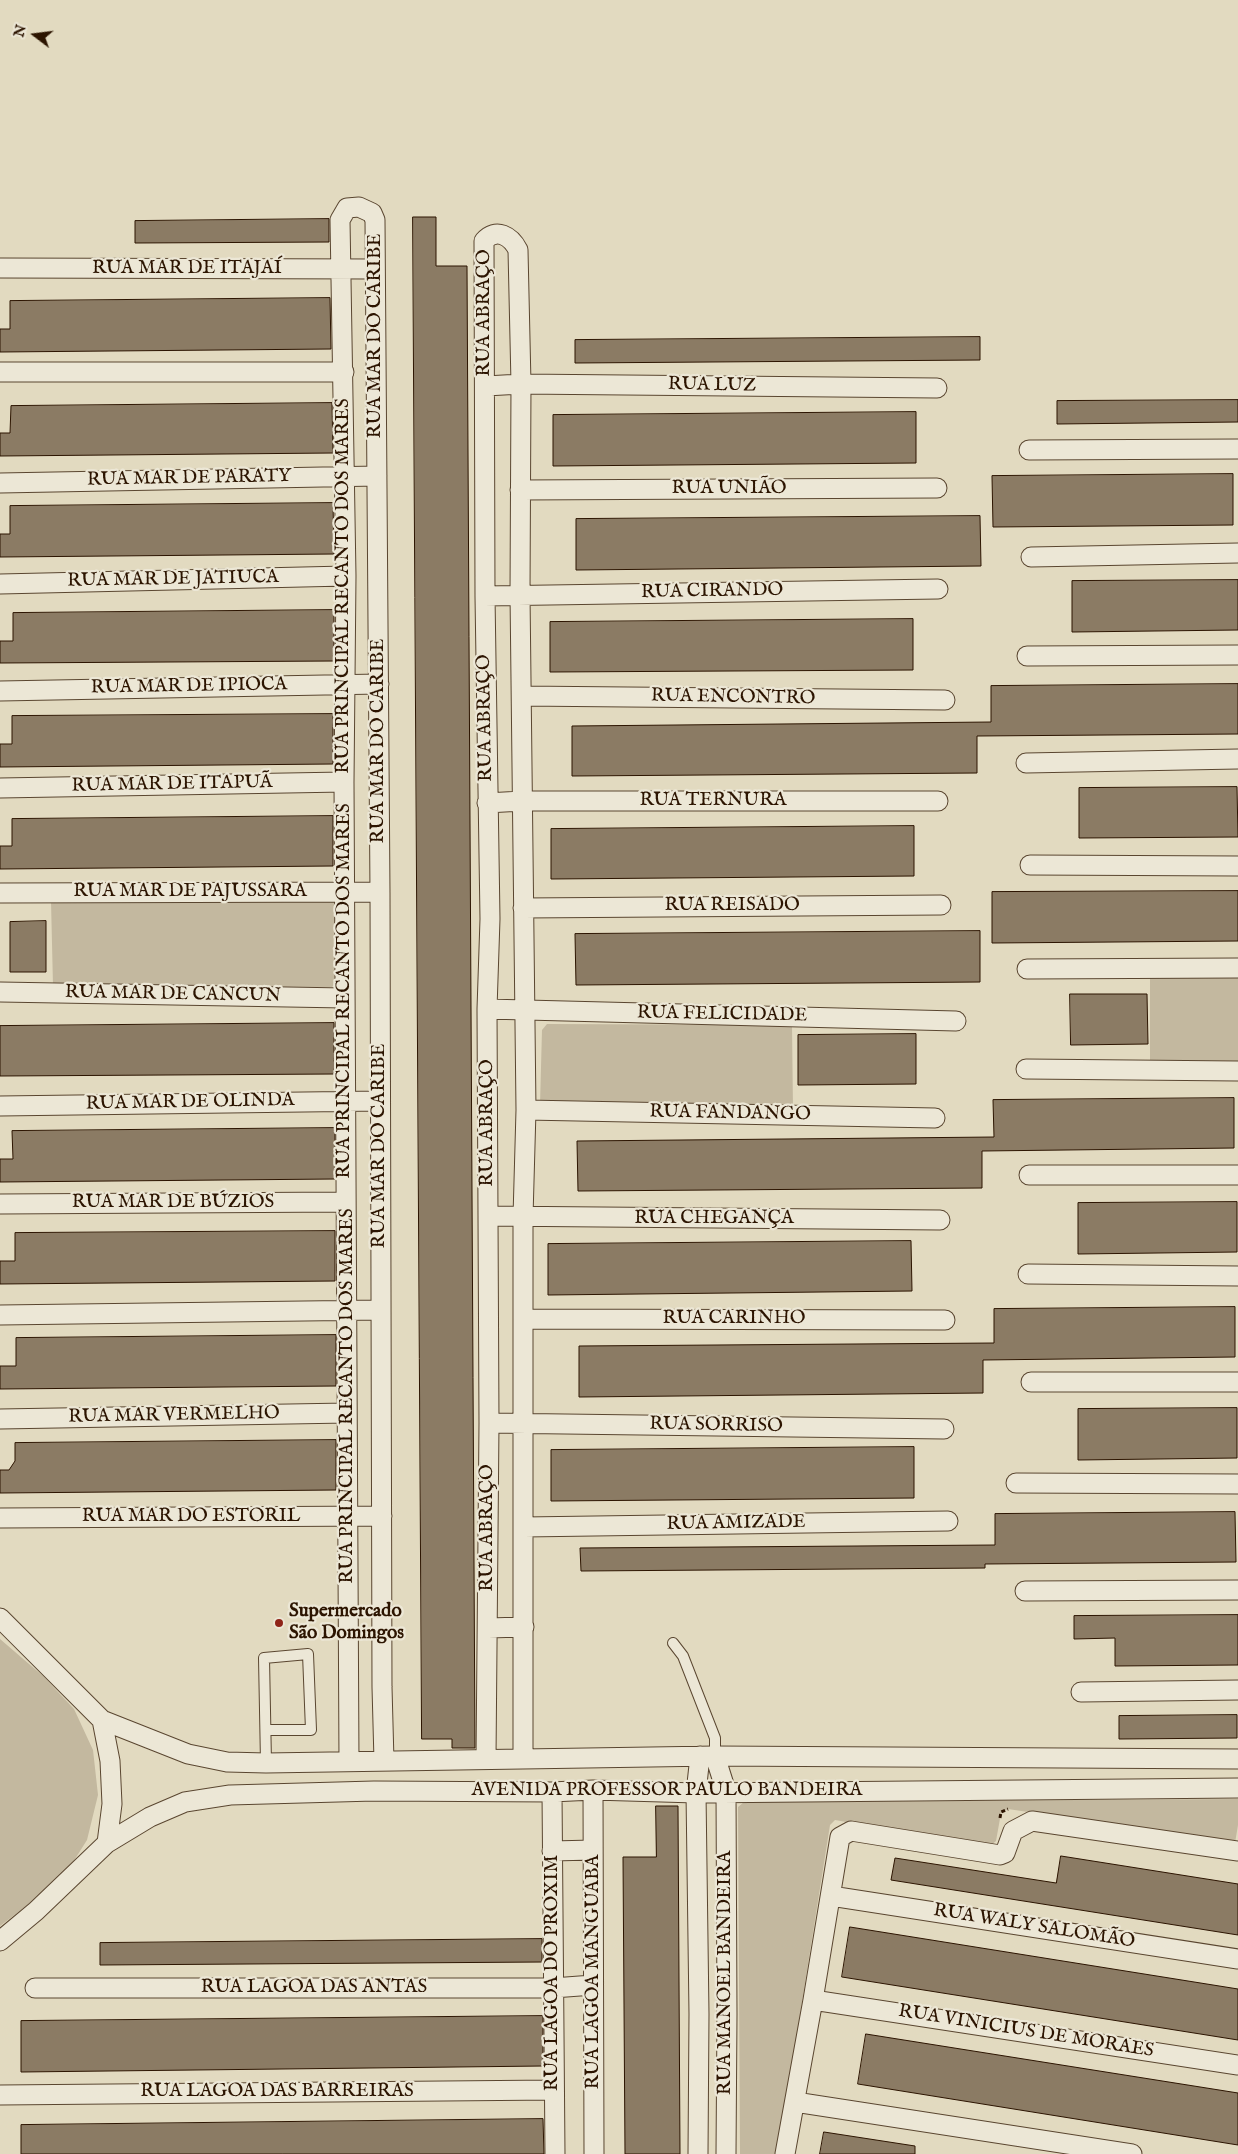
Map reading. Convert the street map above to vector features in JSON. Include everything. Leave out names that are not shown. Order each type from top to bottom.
[{"type":"street","name":"RUA MAR DO CARIBE","points":[[340,220],[347,208],[360,207],[372,213],[375,220],[380,892],[382,1686],[384,1761]]},
{"type":"street","name":"RUA PRINCIPAL RECANTO DOS MARES","points":[[340,220],[346,576],[344,782],[349,1761]]},
{"type":"street","name":"RUA ABRAÇO","points":[[486,1758],[489,1423],[487,1009],[490,919],[485,596],[486,386],[484,241],[493,234],[501,234],[514,241],[518,250],[521,384],[520,594],[526,1110],[523,1217],[523,1758]]},
{"type":"street","name":"RUA MAR DE ITAJAÍ","points":[[0,268],[374,270]]},
{"type":"street","points":[[0,372],[344,372]]},
{"type":"street","name":"RUA LUZ","points":[[486,386],[521,384],[937,388]]},
{"type":"street","points":[[1029,450],[1238,449]]},
{"type":"street","name":"RUA MAR DE PARATY","points":[[0,483],[377,476]]},
{"type":"street","name":"RUA UNIÃO","points":[[520,490],[937,488]]},
{"type":"street","points":[[1031,558],[1238,553]]},
{"type":"street","name":"RUA MAR DE JATIUCA","points":[[0,584],[346,576]]},
{"type":"street","name":"RUA CIRANDO","points":[[485,596],[938,589]]},
{"type":"street","points":[[1028,656],[1238,655]]},
{"type":"street","name":"RUA MAR DE IPIOCA","points":[[0,690],[379,684]]},
{"type":"street","name":"RUA ENCONTRO","points":[[522,696],[945,700]]},
{"type":"street","points":[[1026,763],[1238,759]]},
{"type":"street","name":"RUA MAR DE ITAPUÃ","points":[[0,788],[344,782]]},
{"type":"street","name":"RUA TERNURA","points":[[487,803],[522,801],[938,801]]},
{"type":"street","points":[[1030,865],[1238,866]]},
{"type":"street","name":"RUA MAR DE PAJUSSARA","points":[[0,893],[380,892]]},
{"type":"street","name":"RUA REISADO","points":[[523,908],[941,905]]},
{"type":"street","points":[[1027,969],[1238,968]]},
{"type":"street","name":"RUA MAR DE CANCUN","points":[[0,992],[345,998]]},
{"type":"street","name":"RUA FELICIDADE","points":[[487,1009],[956,1021]]},
{"type":"street","points":[[1026,1069],[1238,1071]]},
{"type":"street","name":"RUA MAR DE OLINDA","points":[[0,1106],[380,1101]]},
{"type":"street","name":"RUA FANDANGO","points":[[526,1110],[935,1118]]},
{"type":"street","points":[[1029,1174],[1238,1175]]},
{"type":"street","name":"RUA MAR DE BÚZIOS","points":[[0,1204],[346,1202]]},
{"type":"street","name":"RUA CHEGANÇA","points":[[488,1216],[940,1220]]},
{"type":"street","points":[[1028,1274],[1238,1276]]},
{"type":"street","points":[[0,1315],[380,1310]]},
{"type":"street","name":"RUA CARINHO","points":[[523,1319],[945,1320]]},
{"type":"street","points":[[1031,1382],[1238,1382]]},
{"type":"street","name":"RUA MAR VERMELHO","points":[[0,1419],[347,1413]]},
{"type":"street","name":"RUA SORRISO","points":[[489,1423],[944,1429]]},
{"type":"street","points":[[1016,1482],[1238,1484]]},
{"type":"street","name":"RUA MAR DO ESTORIL","points":[[0,1518],[382,1516]]},
{"type":"street","name":"RUA AMIZADE","points":[[524,1526],[948,1522]]},
{"type":"street","points":[[1025,1591],[1238,1590]]},
{"type":"street","points":[[0,1618],[102,1720],[110,1761],[112,1804],[107,1843]]},
{"type":"street","points":[[488,1628],[524,1627]]},
{"type":"street","points":[[349,1689],[382,1686]]},
{"type":"street","points":[[1081,1692],[1238,1690]]},
{"type":"street","name":"AVENIDA PROFESSOR PAULO BANDEIRA","points":[[102,1720],[188,1754],[226,1762],[708,1756],[1238,1759]]},
{"type":"street","name":"RUA MANOEL BANDEIRA","points":[[708,1756],[726,1791],[728,2014],[726,2154]]},
{"type":"street","name":"RUA MANOEL BANDEIRA","points":[[698,2154],[699,2014],[696,1793],[708,1756]]},
{"type":"street","name":"AVENIDA PROFESSOR PAULO BANDEIRA","points":[[0,1941],[36,1911],[107,1843],[150,1817],[185,1802],[230,1795],[374,1791],[552,1792],[593,1790],[696,1793],[726,1791],[1238,1788]]},
{"type":"street","name":"RUA LAGOA MANGUABA","points":[[593,1790],[594,2154]]},
{"type":"street","name":"RUA LAGOA DO PROXIM","points":[[552,1792],[555,2154]]},
{"type":"street","points":[[785,2154],[840,1837],[851,1831],[1000,1855],[1005,1853],[1013,1831],[1032,1821],[1238,1851]]},
{"type":"street","points":[[552,1851],[593,1850]]},
{"type":"street","name":"RUA WALY SALOMÃO","points":[[831,1896],[1238,1959]]},
{"type":"street","name":"RUA LAGOA DAS ANTAS","points":[[35,1988],[553,1988],[593,1985]]},
{"type":"street","name":"RUA VINICIUS DE MORAES","points":[[813,2000],[1238,2065]]},
{"type":"street","points":[[699,2014],[728,2014]]},
{"type":"street","name":"RUA LAGOA DAS BARREIRAS","points":[[0,2094],[554,2090]]},
{"type":"street","points":[[795,2102],[1132,2154]]},
{"type":"lane","points":[[673,1643],[683,1656],[714,1738],[708,1756]]},
{"type":"lane","points":[[266,1730],[311,1730],[308,1654],[264,1658],[266,1763]]},
{"type":"shaded area","points":[[51,901],[335,902],[339,906],[338,981],[332,987],[53,986]]},
{"type":"shaded area","points":[[1150,975],[1238,976],[1238,1061],[1150,1060]]},
{"type":"shaded area","points":[[547,1024],[792,1025],[793,1110],[540,1105],[542,1030]]},
{"type":"shaded area","points":[[0,1639],[43,1676],[74,1709],[93,1750],[98,1795],[87,1840],[63,1878],[0,1926]]},
{"type":"shaded area","points":[[1238,1799],[1238,1825],[1235,1843],[1008,1809],[1001,1813],[996,1841],[989,1847],[835,1820],[830,1825],[778,2154],[740,2154],[738,1807],[744,1802]]},
{"type":"building","points":[[413,217],[436,217],[436,266],[467,266],[475,1748],[452,1748],[452,1739],[422,1739]]},
{"type":"building","points":[[329,219],[329,242],[135,243],[135,221]]},
{"type":"building","points":[[330,298],[331,349],[0,352],[0,329],[10,329],[10,301]]},
{"type":"building","points":[[980,337],[980,360],[575,363],[575,340]]},
{"type":"building","points":[[1238,400],[1238,422],[1057,424],[1057,401]]},
{"type":"building","points":[[332,403],[333,453],[0,456],[0,433],[10,433],[11,406]]},
{"type":"building","points":[[916,412],[916,463],[553,466],[553,415]]},
{"type":"building","points":[[1233,474],[1233,525],[993,527],[992,476]]},
{"type":"building","points":[[333,503],[334,554],[0,557],[0,534],[10,534],[10,506]]},
{"type":"building","points":[[980,516],[981,566],[576,570],[576,519]]},
{"type":"building","points":[[1238,580],[1238,630],[1072,632],[1072,581]]},
{"type":"building","points":[[334,610],[334,661],[0,663],[0,641],[13,641],[13,613]]},
{"type":"building","points":[[913,619],[913,670],[550,672],[550,622]]},
{"type":"building","points":[[1238,684],[1238,734],[977,736],[977,773],[572,776],[572,726],[991,722],[991,686]]},
{"type":"building","points":[[333,714],[333,764],[0,767],[0,744],[12,744],[12,716]]},
{"type":"building","points":[[1237,787],[1238,837],[1079,838],[1079,788]]},
{"type":"building","points":[[333,816],[333,866],[0,869],[0,846],[12,846],[12,819]]},
{"type":"building","points":[[914,826],[914,876],[551,879],[551,829]]},
{"type":"building","points":[[1238,891],[1238,941],[992,943],[992,892]]},
{"type":"building","points":[[46,921],[46,972],[10,972],[10,922]]},
{"type":"building","points":[[980,931],[980,982],[576,985],[575,934]]},
{"type":"building","points":[[1070,994],[1147,994],[1148,1044],[1071,1045]]},
{"type":"building","points":[[334,1023],[334,1074],[0,1076],[0,1026]]},
{"type":"building","points":[[916,1034],[916,1084],[798,1085],[798,1035]]},
{"type":"building","points":[[1234,1098],[1234,1148],[982,1151],[982,1188],[578,1191],[577,1141],[994,1137],[993,1100]]},
{"type":"building","points":[[335,1128],[335,1179],[0,1182],[0,1159],[13,1159],[12,1131]]},
{"type":"building","points":[[1237,1202],[1237,1252],[1078,1254],[1078,1203]]},
{"type":"building","points":[[335,1231],[335,1281],[0,1284],[0,1261],[15,1261],[15,1233]]},
{"type":"building","points":[[911,1241],[912,1291],[548,1295],[548,1244]]},
{"type":"building","points":[[1235,1307],[1235,1357],[983,1360],[983,1393],[579,1397],[579,1346],[994,1343],[994,1309]]},
{"type":"building","points":[[336,1335],[336,1386],[0,1389],[0,1366],[16,1366],[16,1338]]},
{"type":"building","points":[[1237,1408],[1237,1458],[1078,1460],[1078,1409]]},
{"type":"building","points":[[336,1440],[336,1490],[0,1493],[0,1470],[9,1470],[15,1461],[15,1443]]},
{"type":"building","points":[[914,1447],[914,1498],[551,1501],[551,1450]]},
{"type":"building","points":[[1235,1512],[1236,1562],[985,1564],[985,1568],[581,1571],[580,1548],[995,1545],[995,1514]]},
{"type":"building","points":[[1238,1615],[1238,1665],[1115,1666],[1115,1638],[1074,1639],[1074,1616]]},
{"type":"building","points":[[1237,1715],[1237,1738],[1119,1739],[1119,1716]]},
{"type":"building","points":[[656,1806],[678,1806],[680,2154],[625,2154],[623,1857],[656,1857]]},
{"type":"building","points":[[1061,1856],[1238,1884],[1238,1935],[891,1880],[895,1858],[1056,1883]]},
{"type":"building","points":[[850,1927],[1238,1989],[1238,2040],[842,1977]]},
{"type":"building","points":[[542,1939],[542,1962],[100,1965],[100,1943]]},
{"type":"building","points":[[543,2016],[543,2066],[21,2072],[21,2021]]},
{"type":"building","points":[[866,2034],[1238,2093],[1238,2145],[858,2084]]},
{"type":"building","points":[[543,2119],[544,2154],[21,2154],[21,2125]]},
{"type":"building","points":[[824,2132],[915,2146],[915,2154],[820,2154]]},
{"type":"place","name":"Supermercado São Domingos","points":[[279,1623]]}]
